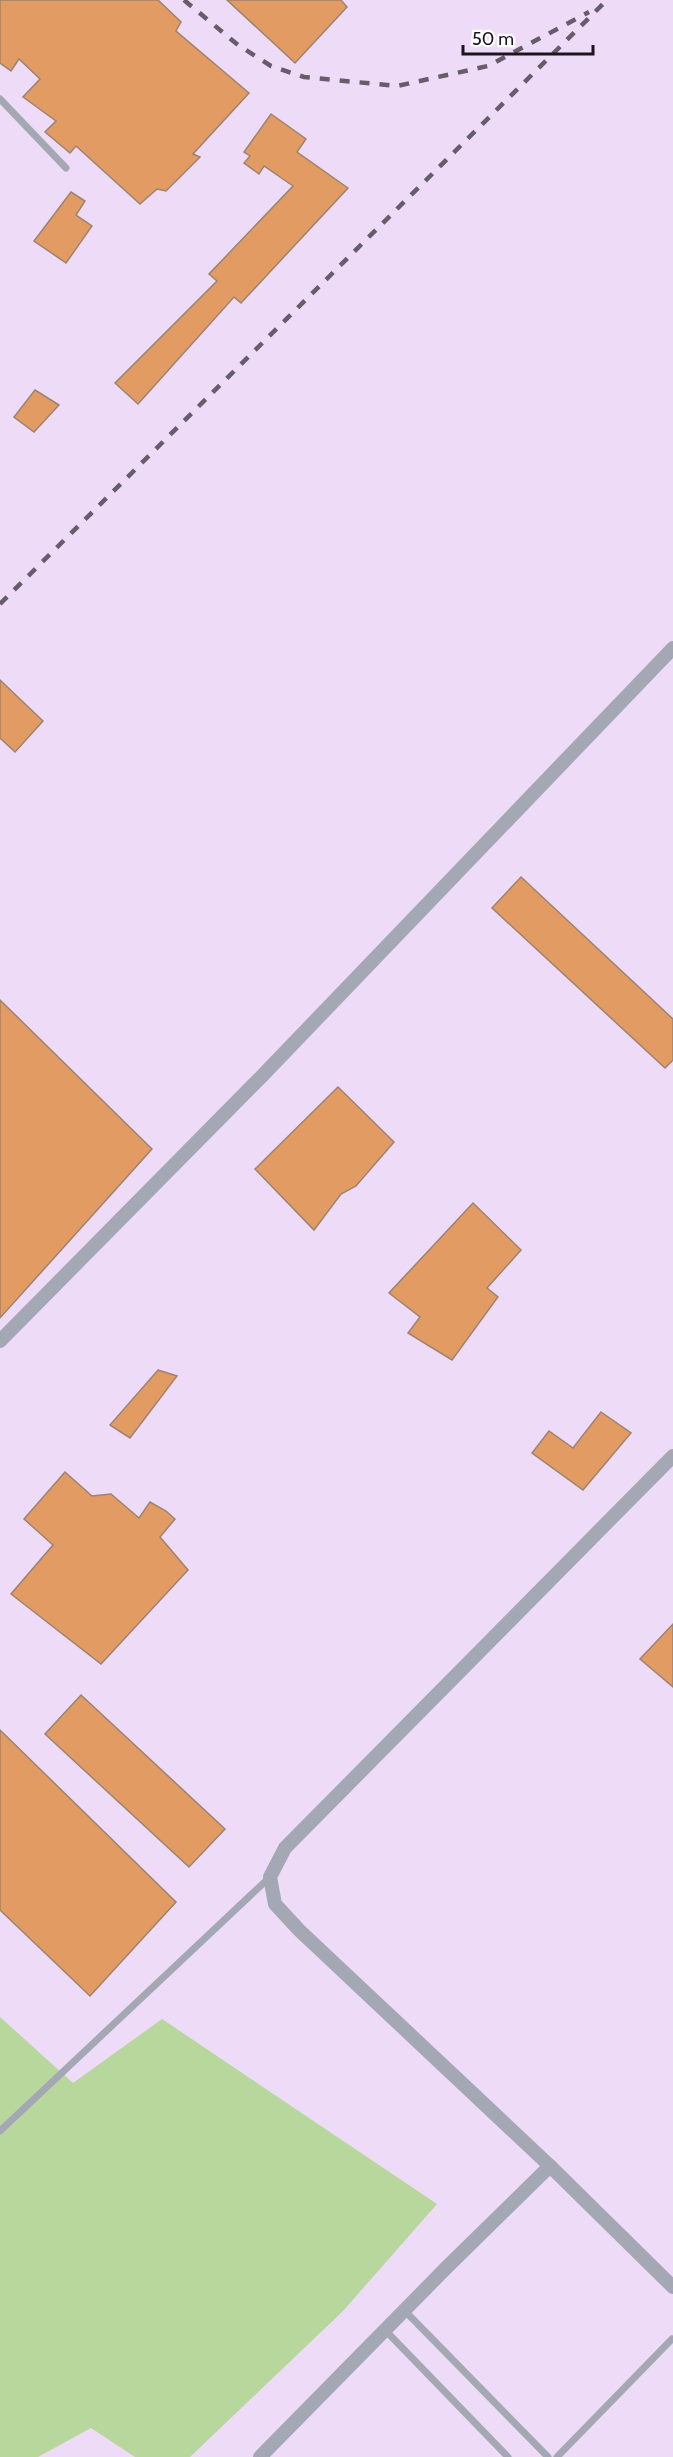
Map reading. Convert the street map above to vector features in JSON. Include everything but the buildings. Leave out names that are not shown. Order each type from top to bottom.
[{"type":"street","points":[[0,1341],[263,1075],[673,648]]},
{"type":"street","points":[[673,1456],[285,1848],[270,1877],[275,1904],[299,1930],[550,2166],[673,2287]]},
{"type":"street","points":[[260,2457],[550,2166]]},
{"type":"lane","points":[[0,99],[66,168]]},
{"type":"lane","points":[[0,2131],[270,1877]]},
{"type":"lane","points":[[404,2310],[548,2457]]},
{"type":"lane","points":[[385,2330],[508,2457]]},
{"type":"lane","points":[[557,2457],[672,2339]]},
{"type":"green space","points":[[0,2017],[73,2083],[162,2019],[437,2204],[343,2311],[190,2457],[135,2457],[91,2428],[38,2457],[0,2457]]},
{"type":"railway","points":[[184,0],[238,45],[271,66],[304,77],[397,86],[488,66],[589,12]]},
{"type":"railway","points":[[0,604],[607,0]]}]
